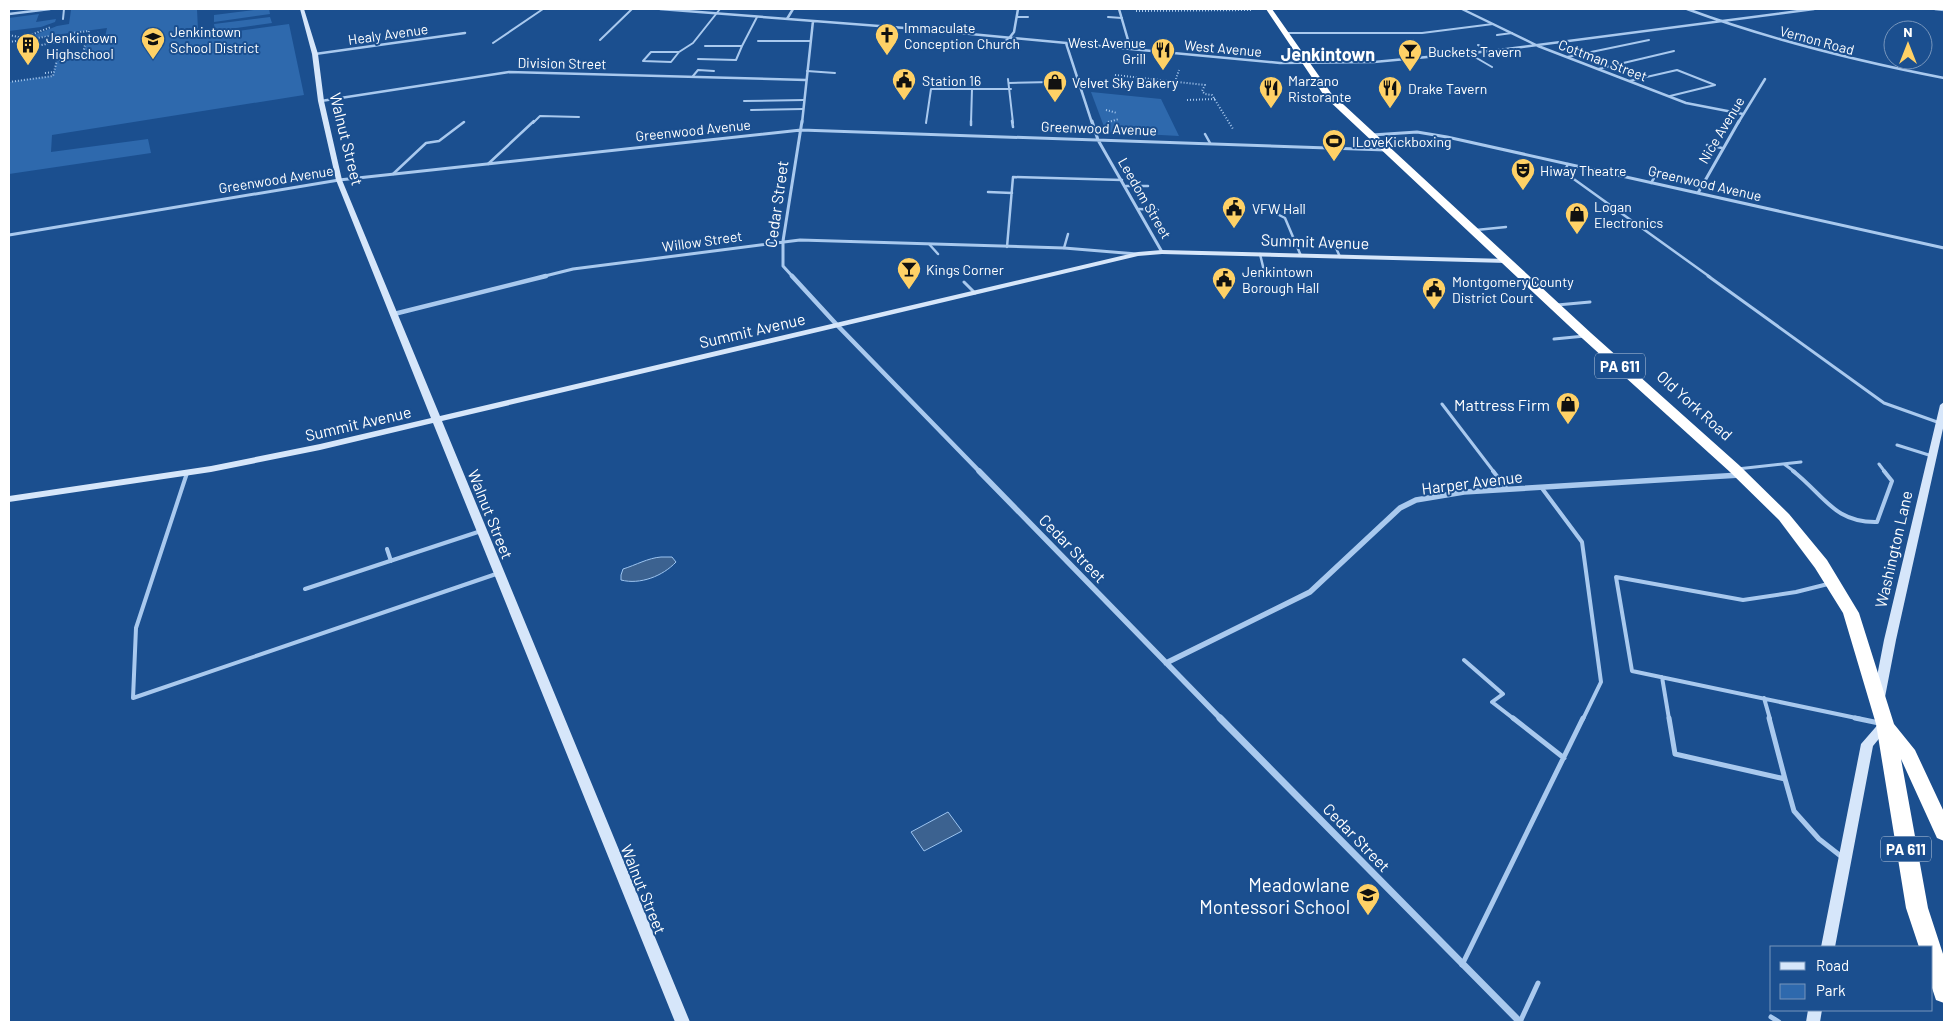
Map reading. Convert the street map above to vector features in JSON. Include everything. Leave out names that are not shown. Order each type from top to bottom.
[{"type":"highway","name":"Old York Road","points":[[1269,9],[1328,95],[1554,306],[1738,472],[1784,517],[1821,564],[1851,613],[1885,724],[1917,908],[1930,946]]},
{"type":"highway","name":"Old York Road","points":[[1885,724],[1908,756],[1944,832]]},
{"type":"highway","points":[[1933,956],[1944,992]]},
{"type":"street","points":[[9,14],[50,9]]},
{"type":"street","name":"Walnut Street","points":[[302,9],[315,54],[321,101],[338,180],[682,1022]]},
{"type":"street","name":"West Avenue","points":[[660,9],[1010,37],[1280,63],[1374,62],[1491,51],[1814,9]]},
{"type":"street","points":[[787,19],[794,9]]},
{"type":"street","points":[[1010,37],[1014,32],[1018,9]]},
{"type":"street","points":[[1119,9],[1128,40],[1123,48]]},
{"type":"street","name":"Cottman Street","points":[[1462,9],[1538,46],[1686,103],[1743,114]]},
{"type":"street","name":"Vernon Road","points":[[1687,9],[1717,21],[1785,42],[1866,63],[1944,78]]},
{"type":"street","points":[[1936,9],[1944,10]]},
{"type":"street","name":"Cedar Street","points":[[813,21],[801,130],[783,241],[783,266],[837,325],[1166,663],[1520,1022]]},
{"type":"street","name":"Healy Avenue","points":[[315,54],[465,33]]},
{"type":"street","name":"Leedom Street","points":[[1066,43],[1098,140],[1162,252]]},
{"type":"street","name":"Division Street","points":[[321,101],[509,72],[806,80]]},
{"type":"street","name":"Nice Avenue","points":[[1698,193],[1722,148],[1736,129],[1765,79]]},
{"type":"street","name":"Greenwood Avenue","points":[[9,235],[338,180],[801,130],[1386,150]]},
{"type":"street","name":"Greenwood Avenue","points":[[1371,135],[1417,132],[1447,137],[1944,248]]},
{"type":"street","name":"Willow Street","points":[[394,314],[573,269],[783,241],[1064,248],[1138,254]]},
{"type":"street","name":"Summit Avenue","points":[[9,499],[188,473],[311,449],[1138,254],[1162,252],[1507,261]]},
{"type":"street","name":"Washington Lane","points":[[1878,701],[1890,640],[1944,406]]},
{"type":"street","name":"Harper Avenue","points":[[1166,663],[1310,592],[1400,508],[1416,500],[1464,492],[1738,472]]},
{"type":"street","points":[[1828,946],[1867,744],[1885,724]]},
{"type":"lane","points":[[63,19],[64,9]]},
{"type":"lane","points":[[493,44],[543,9]]},
{"type":"lane","points":[[600,40],[632,9]]},
{"type":"lane","points":[[679,52],[651,52],[643,62],[671,62],[679,52],[693,43],[720,9]]},
{"type":"lane","points":[[698,59],[736,60],[757,16]]},
{"type":"lane","points":[[1017,16],[1028,17]]},
{"type":"lane","points":[[1108,17],[1122,18]]},
{"type":"lane","points":[[1286,33],[1422,33],[1493,24]]},
{"type":"lane","points":[[1497,35],[1512,33]]},
{"type":"lane","points":[[1004,42],[1010,37]]},
{"type":"lane","points":[[758,40],[811,41]]},
{"type":"lane","points":[[1567,57],[1649,40]]},
{"type":"lane","points":[[1478,45],[1491,51]]},
{"type":"lane","points":[[705,46],[742,46]]},
{"type":"lane","points":[[1598,69],[1674,51]]},
{"type":"lane","points":[[1468,53],[1492,67]]},
{"type":"lane","points":[[693,76],[698,70],[714,71]]},
{"type":"lane","points":[[1629,81],[1677,70],[1715,85],[1670,96]]},
{"type":"lane","points":[[807,71],[835,73]]},
{"type":"lane","points":[[1013,127],[1009,81],[1052,82]]},
{"type":"lane","points":[[1078,82],[1102,84]]},
{"type":"lane","points":[[926,123],[931,89],[1011,89]]},
{"type":"lane","points":[[971,125],[972,89]]},
{"type":"lane","points":[[744,101],[804,100]]},
{"type":"lane","points":[[751,110],[803,109]]},
{"type":"lane","points":[[488,164],[540,116],[579,117]]},
{"type":"lane","points":[[393,174],[426,144],[439,141],[464,122]]},
{"type":"lane","points":[[1205,134],[1208,148]]},
{"type":"lane","points":[[1447,137],[1450,134]]},
{"type":"lane","points":[[1707,145],[1722,148]]},
{"type":"lane","points":[[1568,164],[1564,172],[1884,403],[1940,423]]},
{"type":"lane","points":[[1007,247],[1013,177],[1122,180]]},
{"type":"lane","points":[[1650,183],[1654,178]]},
{"type":"lane","points":[[1126,186],[1148,186]]},
{"type":"lane","points":[[988,192],[1012,193]]},
{"type":"lane","points":[[1139,210],[1158,210]]},
{"type":"lane","points":[[1276,213],[1285,218],[1301,256]]},
{"type":"lane","points":[[1622,218],[1628,218]]},
{"type":"lane","points":[[1474,230],[1506,227]]},
{"type":"lane","points":[[1064,248],[1068,234]]},
{"type":"lane","points":[[1333,240],[1340,257]]},
{"type":"lane","points":[[929,244],[938,254]]},
{"type":"lane","points":[[1664,248],[1670,248]]},
{"type":"lane","points":[[1260,254],[1265,275]]},
{"type":"lane","points":[[1698,272],[1703,272]]},
{"type":"lane","points":[[964,282],[975,293]]},
{"type":"lane","points":[[1723,291],[1729,291]]},
{"type":"lane","points":[[1554,306],[1590,302]]},
{"type":"lane","points":[[1554,339],[1587,336]]},
{"type":"lane","points":[[1442,404],[1507,489]]},
{"type":"lane","points":[[1897,445],[1932,456]]},
{"type":"lane","points":[[1738,472],[1802,462]]},
{"type":"lane","points":[[1784,464],[1814,489],[1835,513],[1864,523],[1877,522],[1892,481],[1879,464]]},
{"type":"lane","points":[[188,473],[136,628],[133,698],[498,573]]},
{"type":"lane","points":[[1462,965],[1601,682],[1582,542],[1541,487]]},
{"type":"lane","points":[[305,589],[482,531]]},
{"type":"lane","points":[[387,549],[391,561]]},
{"type":"lane","points":[[1833,582],[1796,592],[1743,600],[1616,577],[1632,671],[1885,724]]},
{"type":"lane","points":[[1464,660],[1503,694],[1492,702],[1564,758]]},
{"type":"lane","points":[[1662,677],[1674,754],[1785,779]]},
{"type":"lane","points":[[1764,698],[1794,811],[1819,839],[1844,859]]},
{"type":"lane","points":[[1520,1022],[1538,983]]},
{"type":"lane","points":[[1770,1017],[1779,1022]]},
{"type":"path","points":[[1128,11],[1252,10]]},
{"type":"path","points":[[9,35],[23,39],[57,25]]},
{"type":"path","points":[[9,82],[53,76],[57,60],[82,56],[89,31],[70,34]]},
{"type":"path","points":[[9,42],[61,35]]},
{"type":"path","points":[[23,39],[20,50],[87,36]]},
{"type":"path","points":[[45,73],[54,72]]},
{"type":"path","points":[[1112,75],[1205,84],[1202,91],[1206,94],[1212,94],[1234,130]]},
{"type":"path","points":[[1187,100],[1215,99]]},
{"type":"green space","name":"Jenkintown School District","points":[[197,9],[198,30],[179,33],[180,39],[289,24],[304,95],[52,135],[51,152],[148,139],[151,153],[9,174],[9,82],[53,76],[57,60],[82,56],[88,40],[105,37],[107,28],[32,38],[32,36],[57,26],[69,24],[71,10]]},
{"type":"green space","points":[[269,9],[270,14],[214,22],[214,15]]},
{"type":"green space","points":[[39,14],[36,22],[56,19],[55,22],[41,27],[9,31],[9,18]]},
{"type":"green space","points":[[270,17],[272,23],[215,31],[214,24]]},
{"type":"green space","points":[[1091,92],[1161,99],[1179,136],[1106,132]]},
{"type":"shaded area","points":[[661,557],[672,557],[676,562],[665,571],[651,578],[636,581],[621,580],[623,569]]},
{"type":"shaded area","points":[[948,812],[962,831],[924,851],[911,832]]},
{"type":"place","name":"Immaculate Conception Church","points":[[887,56]]},
{"type":"place","name":"Jenkintown School District","points":[[153,60]]},
{"type":"place","name":"Jenkintown Highschool","points":[[28,66]]},
{"type":"place","name":"West Avenue Grill","points":[[1163,71]]},
{"type":"place","name":"Buckets Tavern","points":[[1410,72]]},
{"type":"place","name":"Station 16","points":[[904,101]]},
{"type":"place","name":"Velvet Sky Bakery","points":[[1055,103]]},
{"type":"place","name":"Marzano Ristorante","points":[[1271,109]]},
{"type":"place","name":"Drake Tavern","points":[[1390,109]]},
{"type":"place","name":"ILoveKickboxing","points":[[1334,162]]},
{"type":"place","name":"Hiway Theatre","points":[[1523,191]]},
{"type":"place","name":"VFW Hall","points":[[1234,229]]},
{"type":"place","name":"Logan Electronics","points":[[1577,235]]},
{"type":"place","name":"Kings Corner","points":[[909,290]]},
{"type":"place","name":"Jenkintown Borough Hall","points":[[1224,300]]},
{"type":"place","name":"Montgomery County District Court","points":[[1434,310]]},
{"type":"place","name":"Mattress Firm","points":[[1568,425]]},
{"type":"place","name":"Meadowlane Montessori School","points":[[1368,916]]},
{"type":"district","name":"Jenkintown","points":[[1328,54]]}]
